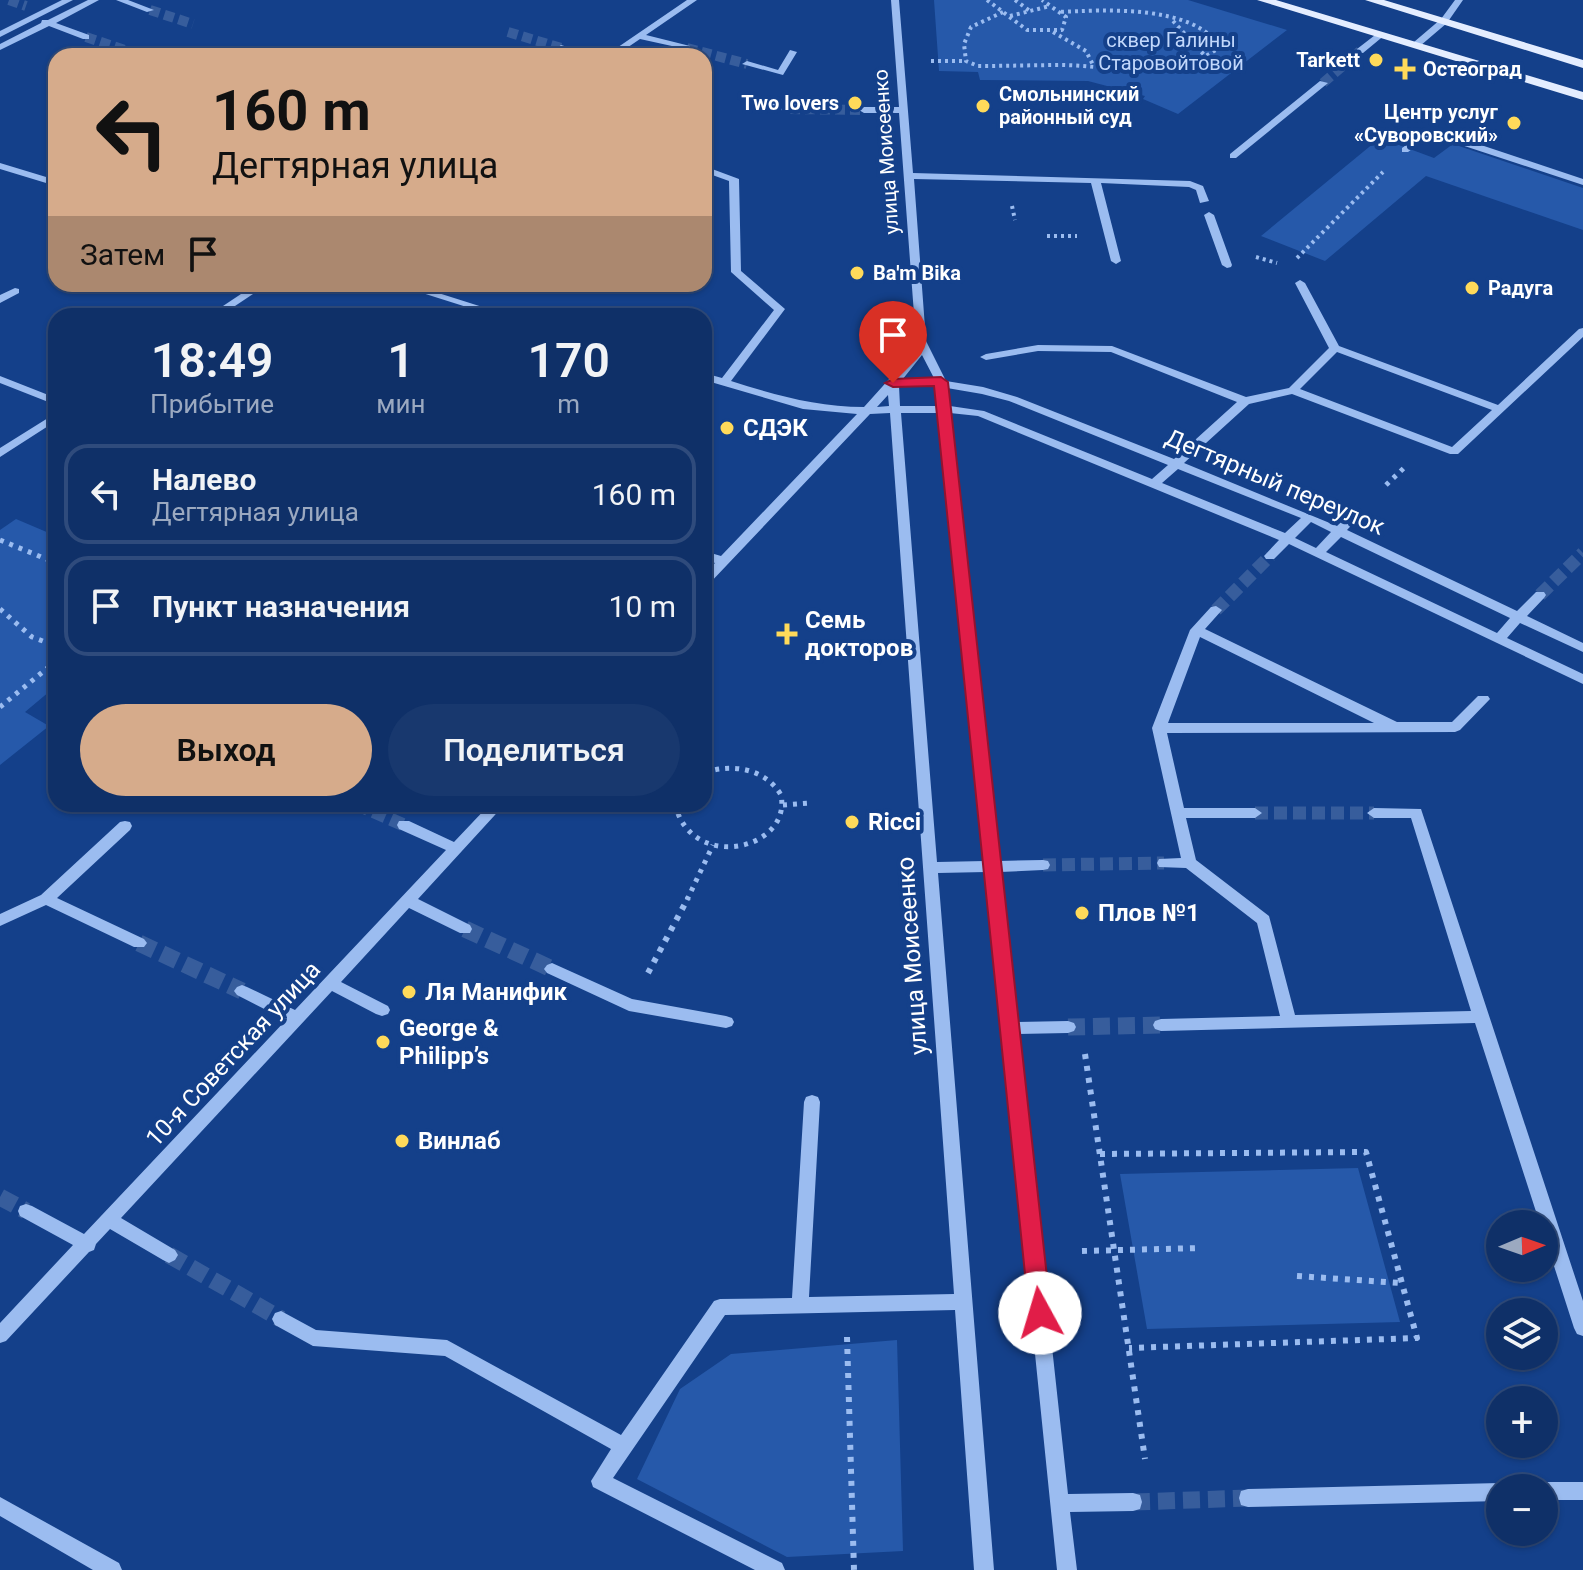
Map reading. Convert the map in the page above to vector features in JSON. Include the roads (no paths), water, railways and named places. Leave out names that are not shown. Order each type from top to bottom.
[{"type":"main road","points":[[1263,0],[1583,96]]},
{"type":"main road","points":[[1371,0],[1583,64]]},
{"type":"street","points":[[0,34],[69,0]]},
{"type":"street","points":[[0,47],[95,0]]},
{"type":"street","points":[[120,0],[150,10]]},
{"type":"street","points":[[621,48],[693,0]]},
{"type":"street","name":"улица Моисеенко","points":[[895,0],[922,349],[941,382],[944,407],[1067,1570]]},
{"type":"street","points":[[1417,44],[1444,21],[1459,0]]},
{"type":"street","points":[[26,6],[60,17]]},
{"type":"street","points":[[32,18],[86,37]]},
{"type":"street","points":[[1360,51],[1382,34]]},
{"type":"street","points":[[639,36],[687,48]]},
{"type":"street","points":[[747,64],[780,73],[793,52]]},
{"type":"street","points":[[1233,156],[1323,83]]},
{"type":"street","points":[[748,100],[790,109]]},
{"type":"street","points":[[864,110],[903,110]]},
{"type":"street","points":[[1405,150],[1430,131],[1583,182]]},
{"type":"street","points":[[0,166],[48,181]]},
{"type":"street","points":[[712,172],[734,179],[736,272],[780,309],[725,382]]},
{"type":"street","points":[[907,176],[1190,184],[1200,188],[1204,201]]},
{"type":"street","points":[[1095,180],[1116,261]]},
{"type":"street","points":[[1209,215],[1227,265]]},
{"type":"street","points":[[1300,283],[1335,348],[1499,409]]},
{"type":"street","points":[[0,300],[15,291]]},
{"type":"street","points":[[226,308],[250,292]]},
{"type":"street","points":[[426,292],[479,308]]},
{"type":"street","points":[[1293,390],[1454,452],[1583,331]]},
{"type":"street","points":[[986,357],[1038,348],[1112,349],[1245,401]]},
{"type":"street","points":[[1155,483],[1245,401],[1293,390],[1335,348]]},
{"type":"street","points":[[712,573],[922,349]]},
{"type":"street","name":"Дегтярный переулок","points":[[712,378],[805,406],[866,410],[944,407],[980,413],[1015,425],[1288,539],[1583,679]]},
{"type":"street","points":[[0,379],[48,399]]},
{"type":"street","name":"Дегтярный переулок","points":[[893,383],[941,382],[981,388],[1309,517],[1583,648]]},
{"type":"street","name":"улица Моисеенко","points":[[893,383],[984,1570]]},
{"type":"street","points":[[0,453],[48,421]]},
{"type":"street","points":[[1270,556],[1309,517]]},
{"type":"street","points":[[1318,553],[1352,518]]},
{"type":"street","points":[[712,558],[723,561]]},
{"type":"street","points":[[1499,638],[1540,595]]},
{"type":"street","points":[[1189,863],[1159,728],[1196,630],[1216,610]]},
{"type":"street","points":[[1196,630],[1397,728]]},
{"type":"street","points":[[1159,728],[1455,727],[1483,699]]},
{"type":"street","name":"10-я Советская улица","points":[[0,1335],[111,1221],[491,812]]},
{"type":"street","points":[[1177,813],[1255,813]]},
{"type":"street","points":[[1374,813],[1416,813],[1583,1328]]},
{"type":"street","points":[[404,825],[456,849]]},
{"type":"street","points":[[0,920],[46,899],[125,826]]},
{"type":"street","points":[[1164,863],[1189,863],[1264,920],[1289,1022]]},
{"type":"street","points":[[929,868],[1043,865]]},
{"type":"street","points":[[46,899],[139,943]]},
{"type":"street","points":[[408,901],[465,929]]},
{"type":"street","points":[[552,969],[629,1005],[726,1022]]},
{"type":"street","points":[[331,984],[382,1010]]},
{"type":"street","points":[[242,991],[298,1019]]},
{"type":"street","points":[[1161,1025],[1481,1017]]},
{"type":"street","points":[[1010,1028],[1068,1027]]},
{"type":"street","points":[[800,1305],[812,1102]]},
{"type":"street","points":[[26,1211],[88,1245]]},
{"type":"street","points":[[111,1221],[169,1255]]},
{"type":"street","points":[[775,1570],[600,1481],[720,1307],[964,1302]]},
{"type":"street","points":[[281,1319],[313,1338],[447,1348],[623,1446]]},
{"type":"street","points":[[1558,1491],[1583,1491]]},
{"type":"street","points":[[1248,1498],[1486,1492]]},
{"type":"street","points":[[1060,1503],[1133,1502]]},
{"type":"street","points":[[0,1506],[112,1570]]},
{"type":"tunnel","points":[[9,0],[26,6]]},
{"type":"tunnel","points":[[150,10],[193,24]]},
{"type":"tunnel","points":[[508,32],[561,48]]},
{"type":"tunnel","points":[[86,37],[119,48]]},
{"type":"tunnel","points":[[1323,83],[1360,51]]},
{"type":"tunnel","points":[[712,55],[747,64]]},
{"type":"tunnel","points":[[790,109],[864,110]]},
{"type":"tunnel","points":[[1540,595],[1583,553]]},
{"type":"tunnel","points":[[1216,610],[1270,556]]},
{"type":"tunnel","points":[[374,812],[404,825]]},
{"type":"tunnel","points":[[1255,813],[1374,813]]},
{"type":"tunnel","points":[[1043,865],[1164,863]]},
{"type":"tunnel","points":[[465,929],[552,969]]},
{"type":"tunnel","points":[[139,943],[242,991]]},
{"type":"tunnel","points":[[1068,1027],[1161,1025]]},
{"type":"tunnel","points":[[0,1197],[26,1211]]},
{"type":"tunnel","points":[[169,1255],[281,1319]]},
{"type":"tunnel","points":[[1133,1502],[1248,1498]]},
{"type":"place","name":"Tarkett","points":[[1376,60]]},
{"type":"place","name":"Остеоград","points":[[1405,69]]},
{"type":"place","name":"Two lovers","points":[[855,103]]},
{"type":"place","name":"Смольнинский районный суд","points":[[983,106]]},
{"type":"place","name":"Центр услуг «Суворовский»","points":[[1514,123]]},
{"type":"place","name":"Ba'm Bika","points":[[857,273]]},
{"type":"place","name":"Радуга","points":[[1472,288]]},
{"type":"place","name":"СДЭК","points":[[727,428]]},
{"type":"place","name":"Семь докторов","points":[[787,634]]},
{"type":"place","name":"Ricci","points":[[852,822]]},
{"type":"place","name":"Плов №1","points":[[1082,913]]},
{"type":"place","name":"Ля Манифик","points":[[409,992]]},
{"type":"place","name":"George & Philipp’s","points":[[383,1042]]},
{"type":"place","name":"Винлаб","points":[[402,1141]]},
{"type":"park label","name":"сквер Галины Старовойтовой","points":[[1171,52]]}]
